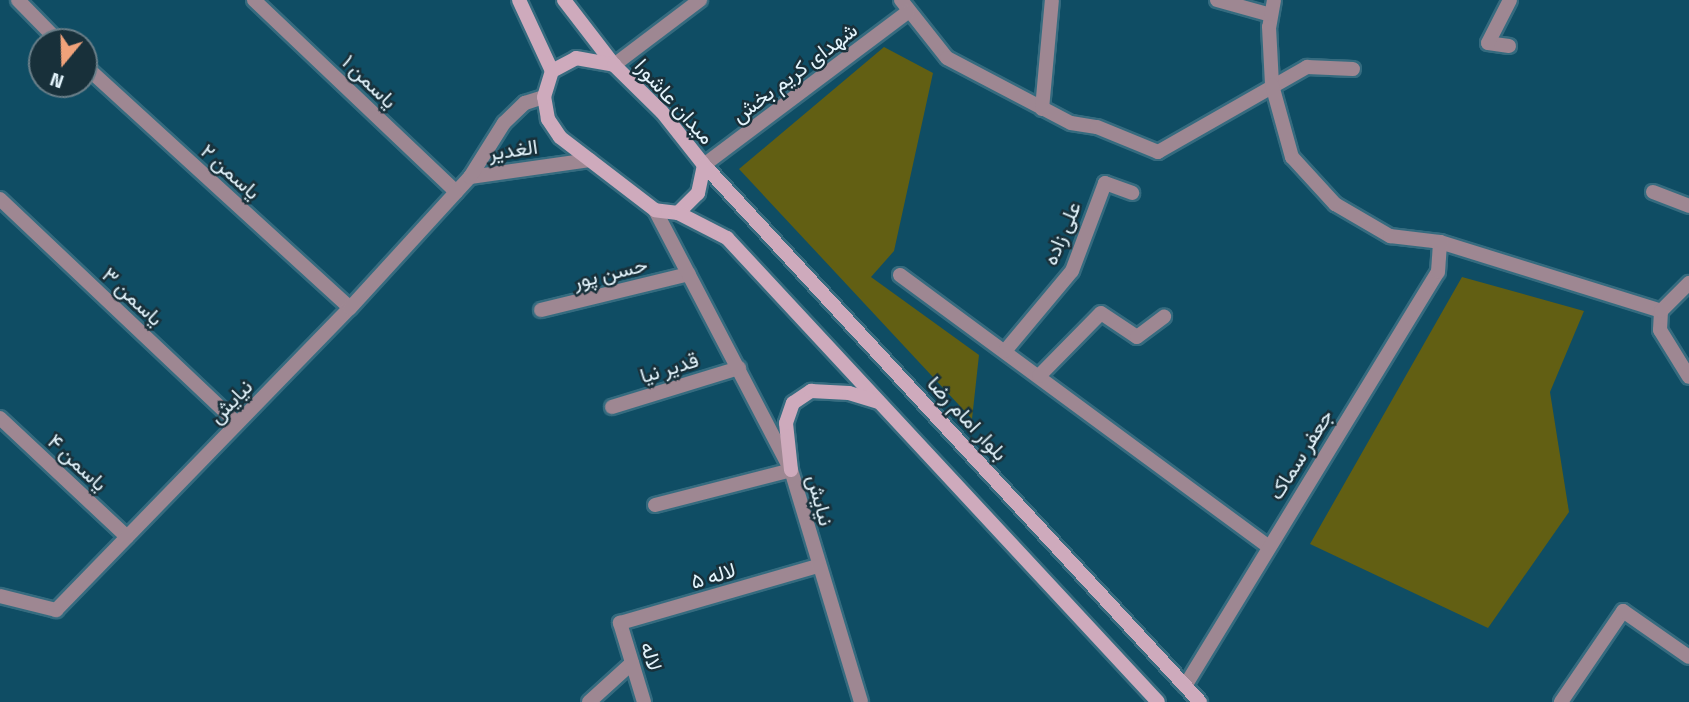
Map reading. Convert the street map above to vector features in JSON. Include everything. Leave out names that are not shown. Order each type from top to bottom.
[{"type":"main road","points":[[519,0],[552,71],[544,97],[548,119],[560,137],[655,210],[678,213],[727,238],[1158,702]]},
{"type":"main road","points":[[564,0],[614,65]]},
{"type":"main road","name":"میدان عاشورا","points":[[552,71],[576,58],[614,65],[662,112],[704,165],[698,193],[678,213]]},
{"type":"main road","name":"بلوار امام رضا","points":[[704,165],[1200,702]]},
{"type":"main road","points":[[792,470],[786,423],[793,403],[811,391],[849,393],[879,402]]},
{"type":"street","points":[[18,0],[45,28]]},
{"type":"street","name":"یاسمن ۱","points":[[254,0],[456,191]]},
{"type":"street","points":[[614,65],[700,0]]},
{"type":"street","points":[[1042,109],[1052,0]]},
{"type":"street","points":[[1217,0],[1271,15]]},
{"type":"street","points":[[1274,0],[1271,15],[1272,85],[1292,157],[1335,204],[1390,236],[1440,242],[1661,311]]},
{"type":"street","points":[[1509,46],[1488,43],[1510,0]]},
{"type":"street","points":[[905,6],[947,58],[1042,109],[1158,152],[1307,67],[1353,69]]},
{"type":"street","name":"شهدای کریم بخش","points":[[704,165],[905,6]]},
{"type":"street","name":"یاسمن ۲","points":[[98,78],[350,308]]},
{"type":"street","name":"الغدیر","points":[[470,177],[504,123],[525,103],[544,97]]},
{"type":"street","name":"الغدیر","points":[[470,177],[590,160]]},
{"type":"street","name":"نیایش","points":[[0,596],[56,610],[350,308],[470,177]]},
{"type":"street","name":"علی زاده","points":[[1006,351],[1072,271],[1105,183],[1132,193]]},
{"type":"street","points":[[1653,192],[1689,206]]},
{"type":"street","name":"یاسمن ۳","points":[[0,199],[237,423]]},
{"type":"street","name":"نیایش","points":[[655,210],[792,470],[857,701]]},
{"type":"street","name":"جعفر سماک","points":[[1185,686],[1268,546],[1438,272],[1440,242]]},
{"type":"street","name":"حسن پور","points":[[541,310],[689,274]]},
{"type":"street","points":[[900,275],[1268,546]]},
{"type":"street","points":[[1689,283],[1661,311],[1660,330],[1689,377]]},
{"type":"street","points":[[1039,376],[1101,313],[1137,337],[1164,317]]},
{"type":"street","name":"قدیر نیا","points":[[612,407],[739,368]]},
{"type":"street","name":"یاسمن ۴","points":[[0,418],[127,537]]},
{"type":"street","points":[[655,505],[792,470]]},
{"type":"street","name":"لاله ۵","points":[[620,623],[817,566]]},
{"type":"street","points":[[1561,702],[1623,611],[1689,657]]},
{"type":"street","name":"لاله","points":[[620,623],[644,702]]},
{"type":"street","points":[[589,702],[632,663]]},
{"type":"shaded area","points":[[884,47],[933,73],[894,251],[871,277],[979,355],[972,419],[739,169]]},
{"type":"shaded area","points":[[1462,277],[1584,311],[1550,392],[1569,512],[1488,628],[1310,544]]}]
